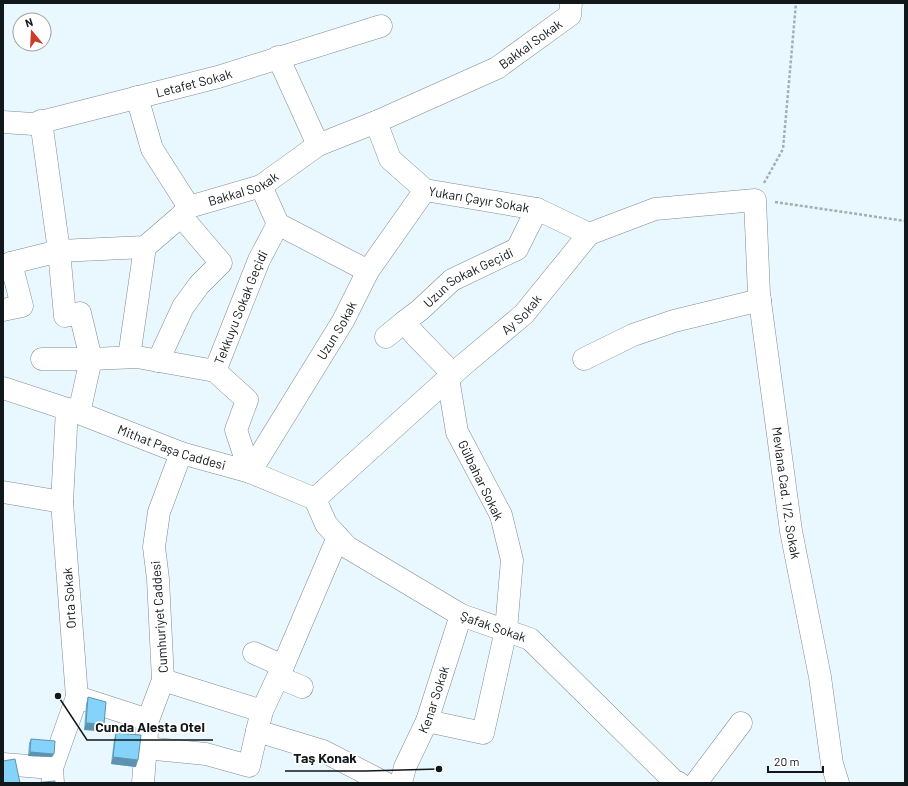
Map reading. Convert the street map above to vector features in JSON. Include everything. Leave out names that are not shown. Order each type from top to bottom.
[{"type":"street","name":"Bakkal Sokak","points":[[145,247],[185,212],[260,186],[318,145],[376,122],[498,68],[570,15],[571,3]]},
{"type":"street","name":"Letafet Sokak","points":[[3,122],[32,124],[218,77],[381,26]]},
{"type":"street","points":[[278,57],[318,145]]},
{"type":"street","points":[[137,97],[152,149],[185,212],[221,263],[199,285],[183,307],[158,360]]},
{"type":"street","points":[[41,121],[59,251],[65,316],[80,313],[90,359],[73,411]]},
{"type":"street","name":"Yukarı Çayır Sokak","points":[[376,122],[390,159],[425,190],[537,209],[589,234]]},
{"type":"street","points":[[260,186],[278,224],[368,271]]},
{"type":"street","name":"Uzun Sokak","points":[[250,472],[343,322],[368,271],[425,190]]},
{"type":"street","points":[[589,234],[655,209],[755,200]]},
{"type":"street","name":"Mevlana Cad. 1/2. Sokak","points":[[755,200],[760,300],[791,531],[820,677],[832,764],[838,783]]},
{"type":"street","name":"Uzun Sokak Geçidi","points":[[386,337],[420,310],[452,280],[517,249],[537,209]]},
{"type":"street","name":"Tekkuyu Sokak Geçidi","points":[[250,472],[236,430],[247,400],[215,371],[259,260],[278,224]]},
{"type":"street","name":"Ay Sokak","points":[[315,499],[451,376],[524,314],[589,234]]},
{"type":"street","points":[[3,310],[22,306],[7,265],[59,251],[145,247],[129,357]]},
{"type":"street","points":[[584,359],[633,335],[674,321],[760,300]]},
{"type":"street","points":[[404,322],[451,376]]},
{"type":"street","points":[[42,359],[137,357],[215,371]]},
{"type":"street","name":"Gülbahar Sokak","points":[[427,721],[483,733],[506,630],[512,560],[501,515],[457,432],[451,376]]},
{"type":"street","name":"Mithat Paşa Caddesi","points":[[3,388],[73,411],[181,453],[250,472],[315,499]]},
{"type":"street","name":"Orta Sokak","points":[[52,775],[77,696],[62,502],[73,411]]},
{"type":"street","name":"Cumhuriyet Caddesi","points":[[143,783],[148,720],[163,680],[158,579],[154,547],[159,512],[181,453]]},
{"type":"street","points":[[3,492],[62,502]]},
{"type":"street","points":[[145,748],[206,754],[250,766],[260,721],[281,672],[332,531],[315,499]]},
{"type":"street","name":"Şafak Sokak","points":[[332,531],[347,547],[461,615],[530,639],[671,781]]},
{"type":"street","name":"Kenar Sokak","points":[[401,783],[405,767],[427,721],[461,615]]},
{"type":"street","points":[[254,653],[302,686]]},
{"type":"street","points":[[163,680],[260,721],[385,783]]},
{"type":"street","points":[[77,696],[148,720]]},
{"type":"street","points":[[696,783],[740,722]]},
{"type":"street","points":[[3,764],[52,775]]},
{"type":"path","points":[[796,3],[783,149],[755,200],[905,221]]},
{"type":"building","points":[[88,697],[106,702],[104,724],[86,723]]},
{"type":"building","points":[[116,733],[141,735],[138,760],[113,757]]},
{"type":"building","points":[[31,739],[55,741],[54,754],[30,752]]},
{"type":"building","points":[[15,759],[20,783],[3,783],[3,761]]},
{"type":"building","points":[[55,781],[55,783],[33,783]]},
{"type":"place","name":"Cunda Alesta Otel","points":[[58,696]]},
{"type":"place","name":"Taş Konak","points":[[439,769]]}]
